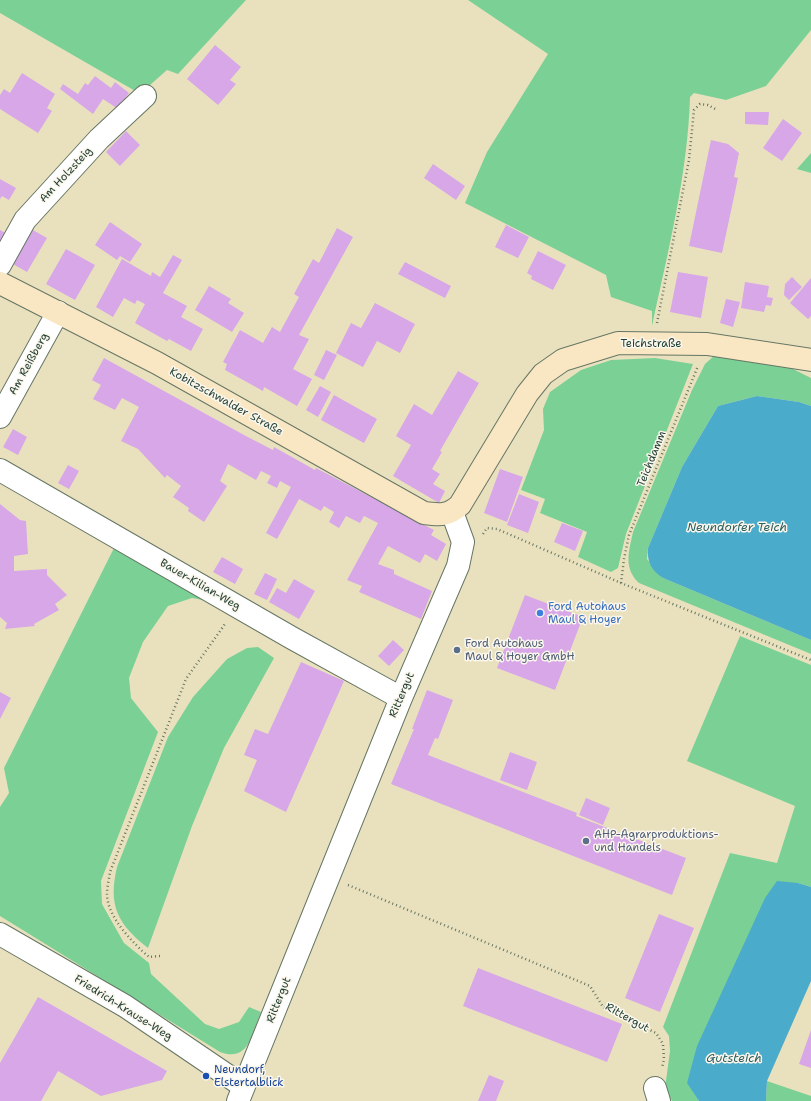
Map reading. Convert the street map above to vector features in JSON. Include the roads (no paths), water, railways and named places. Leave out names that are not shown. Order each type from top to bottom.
[{"type":"street","name":"Am Holzsteig","points":[[0,265],[25,220],[98,140],[145,96]]},
{"type":"street","name":"Kobitzschwalder Straße","points":[[0,283],[157,363],[424,513],[438,515],[452,512]]},
{"type":"street","name":"Am Reißberg","points":[[0,417],[58,312]]},
{"type":"street","name":"Teichstraße","points":[[452,512],[466,497],[526,394],[543,374],[563,360],[618,343],[655,343],[707,344],[811,360]]},
{"type":"street","name":"Bauer-Kilian-Weg","points":[[0,470],[238,607],[401,698]]},
{"type":"street","name":"Rittergut","points":[[241,1093],[401,698],[458,566],[463,542],[452,512]]},
{"type":"street","name":"Friedrich-Krause-Weg","points":[[0,934],[125,1006],[241,1093]]},
{"type":"water","name":"Neundorfer Teich","points":[[757,396],[799,402],[811,406],[811,640],[663,578],[655,572],[649,562],[648,548],[682,467],[718,406]]},
{"type":"water","name":"Gutsteich","points":[[777,881],[798,883],[811,887],[811,981],[767,1081],[766,1101],[699,1101],[687,1083],[697,1046],[765,898]]},
{"type":"place","name":"Ford Autohaus Maul & Hoyer","points":[[540,613]]},
{"type":"place","name":"Ford Autohaus Maul & Hoyer GmbH","points":[[457,650]]},
{"type":"place","name":"AHP-Agrarproduktions- und Handels","points":[[586,841]]},
{"type":"place","name":"Neundorf, Elstertalblick","points":[[206,1076]]}]
